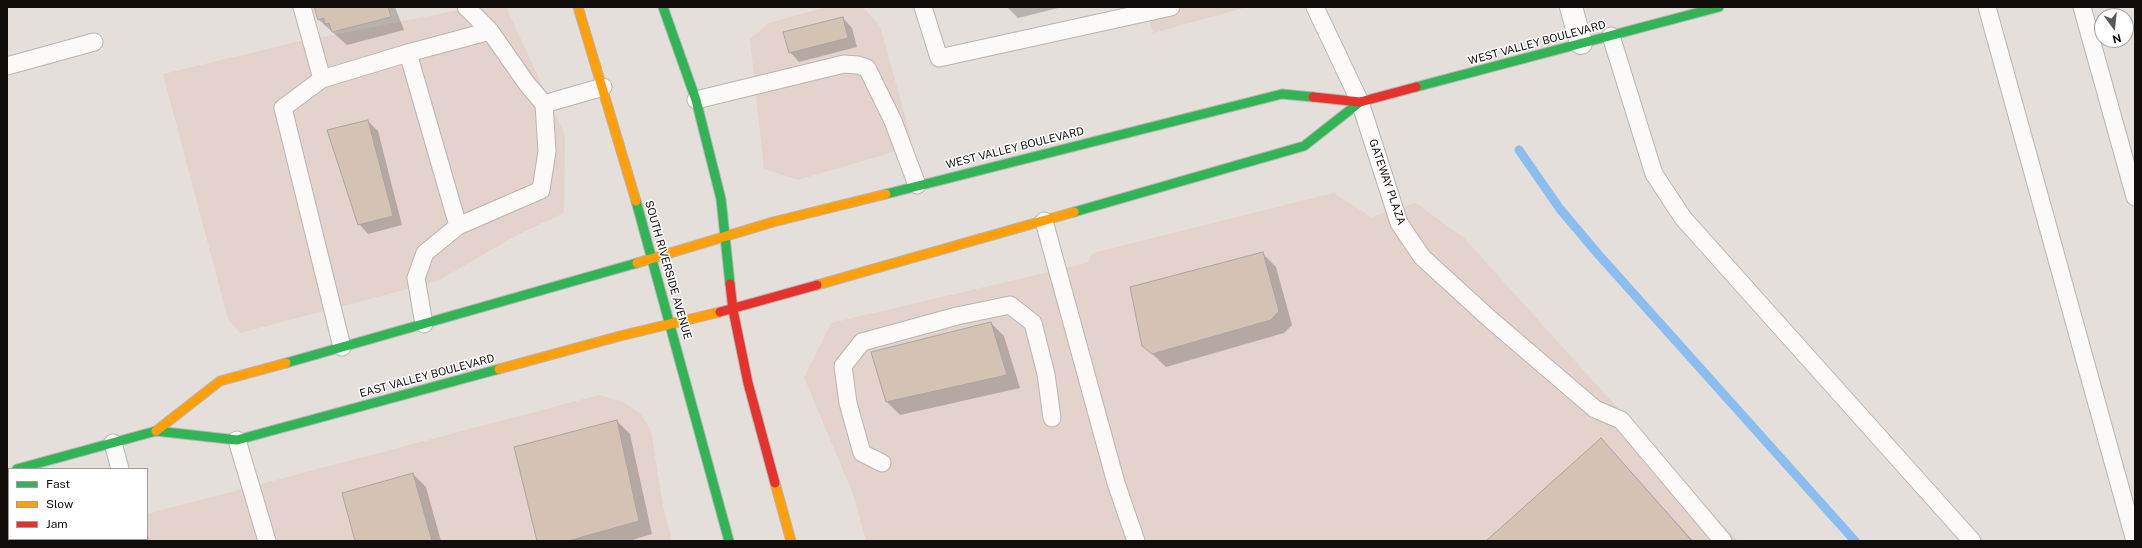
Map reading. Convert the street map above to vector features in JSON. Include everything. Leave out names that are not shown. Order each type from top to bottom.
[{"type":"main road","name":"SOUTH RIVERSIDE AVENUE","points":[[578,7],[603,87],[672,324],[729,541]]},
{"type":"main road","points":[[663,7],[696,100],[721,199],[733,310],[748,383],[791,541]]},
{"type":"main road","name":"WEST VALLEY BOULEVARD","points":[[678,250],[788,218],[1282,94],[1360,102],[1719,7]]},
{"type":"main road","name":"WEST VALLEY BOULEVARD","points":[[702,317],[733,310],[1304,146],[1360,102]]},
{"type":"main road","name":"EAST VALLEY BOULEVARD","points":[[156,431],[220,381],[424,324],[678,250]]},
{"type":"main road","name":"EAST VALLEY BOULEVARD","points":[[17,468],[156,431],[237,440],[702,317]]},
{"type":"street","points":[[1571,7],[1581,44]]},
{"type":"lane","points":[[302,7],[322,79]]},
{"type":"lane","points":[[424,324],[416,278],[425,253],[458,226],[542,190],[547,151],[544,104],[527,84],[490,31],[466,7]]},
{"type":"lane","points":[[923,7],[938,58],[1171,7]]},
{"type":"lane","name":"GATEWAY PLAZA","points":[[1316,7],[1360,102],[1399,223],[1422,257],[1491,320],[1594,409],[1621,420],[1723,541]]},
{"type":"lane","points":[[1987,7],[2135,541]]},
{"type":"lane","points":[[2082,7],[2135,198]]},
{"type":"lane","points":[[342,347],[284,108],[322,79],[408,53],[490,31]]},
{"type":"lane","points":[[1611,36],[1654,174],[1683,218],[1972,541]]},
{"type":"lane","points":[[7,66],[94,42]]},
{"type":"lane","points":[[408,53],[458,226]]},
{"type":"lane","points":[[696,100],[844,64],[858,65],[867,68],[893,120],[917,186]]},
{"type":"lane","points":[[544,104],[603,87]]},
{"type":"lane","points":[[1044,221],[1116,483],[1129,526],[1136,541]]},
{"type":"lane","points":[[882,463],[862,453],[848,403],[843,366],[862,342],[957,316],[1010,305],[1033,324],[1046,374],[1052,418]]},
{"type":"lane","points":[[237,440],[267,541]]},
{"type":"lane","points":[[113,442],[120,468]]},
{"type":"shaded area","points":[[475,7],[506,7],[565,135],[564,213],[517,235],[438,281],[240,333],[228,319],[163,74],[296,42]]},
{"type":"shaded area","points":[[827,7],[863,7],[880,26],[912,141],[890,153],[798,180],[764,169],[750,39],[769,23]]},
{"type":"shaded area","points":[[1145,7],[1247,7],[1153,33]]},
{"type":"shaded area","points":[[1334,193],[1371,217],[1416,203],[1464,238],[1738,541],[866,541],[853,494],[804,377],[831,323],[1087,263],[1093,253]]},
{"type":"shaded area","points":[[599,395],[621,401],[640,413],[651,430],[663,506],[672,541],[107,541],[148,540],[148,514]]},
{"type":"building","points":[[314,7],[388,7],[391,17],[332,32],[329,23],[325,24],[324,18],[318,20]]},
{"type":"building","points":[[843,17],[848,38],[789,53],[783,32]]},
{"type":"building","points":[[368,120],[393,216],[358,225],[327,130]]},
{"type":"building","points":[[1263,252],[1279,311],[1271,320],[1152,354],[1142,346],[1130,287]]},
{"type":"building","points":[[991,322],[1007,375],[886,402],[871,352]]},
{"type":"building","points":[[617,420],[639,521],[568,541],[537,541],[514,447]]},
{"type":"building","points":[[1601,438],[1692,541],[1486,541]]},
{"type":"building","points":[[413,473],[432,541],[355,541],[342,493]]},
{"type":"waterway","points":[[1519,150],[1560,209],[1598,254],[1855,541]]},
{"type":"traffic: fast","points":[[663,7],[696,100],[721,199],[730,284]]},
{"type":"traffic: fast","points":[[1416,87],[1719,7]]},
{"type":"traffic: fast","points":[[886,194],[1282,94],[1313,97]]},
{"type":"traffic: fast","points":[[1074,212],[1304,146],[1360,102]]},
{"type":"traffic: fast","points":[[636,201],[729,541]]},
{"type":"traffic: fast","points":[[286,363],[637,263]]},
{"type":"traffic: fast","points":[[21,468],[156,431],[237,440],[499,369]]},
{"type":"traffic: slow","points":[[578,7],[636,201]]},
{"type":"traffic: slow","points":[[637,263],[773,222],[886,194]]},
{"type":"traffic: slow","points":[[817,285],[1074,212]]},
{"type":"traffic: slow","points":[[499,369],[620,336],[720,312]]},
{"type":"traffic: slow","points":[[156,431],[220,381],[286,363]]},
{"type":"traffic: slow","points":[[775,483],[791,541]]},
{"type":"traffic: jam","points":[[1313,97],[1360,102],[1416,87]]},
{"type":"traffic: jam","points":[[730,284],[733,310],[748,383],[775,483]]},
{"type":"traffic: jam","points":[[720,312],[817,285]]}]
